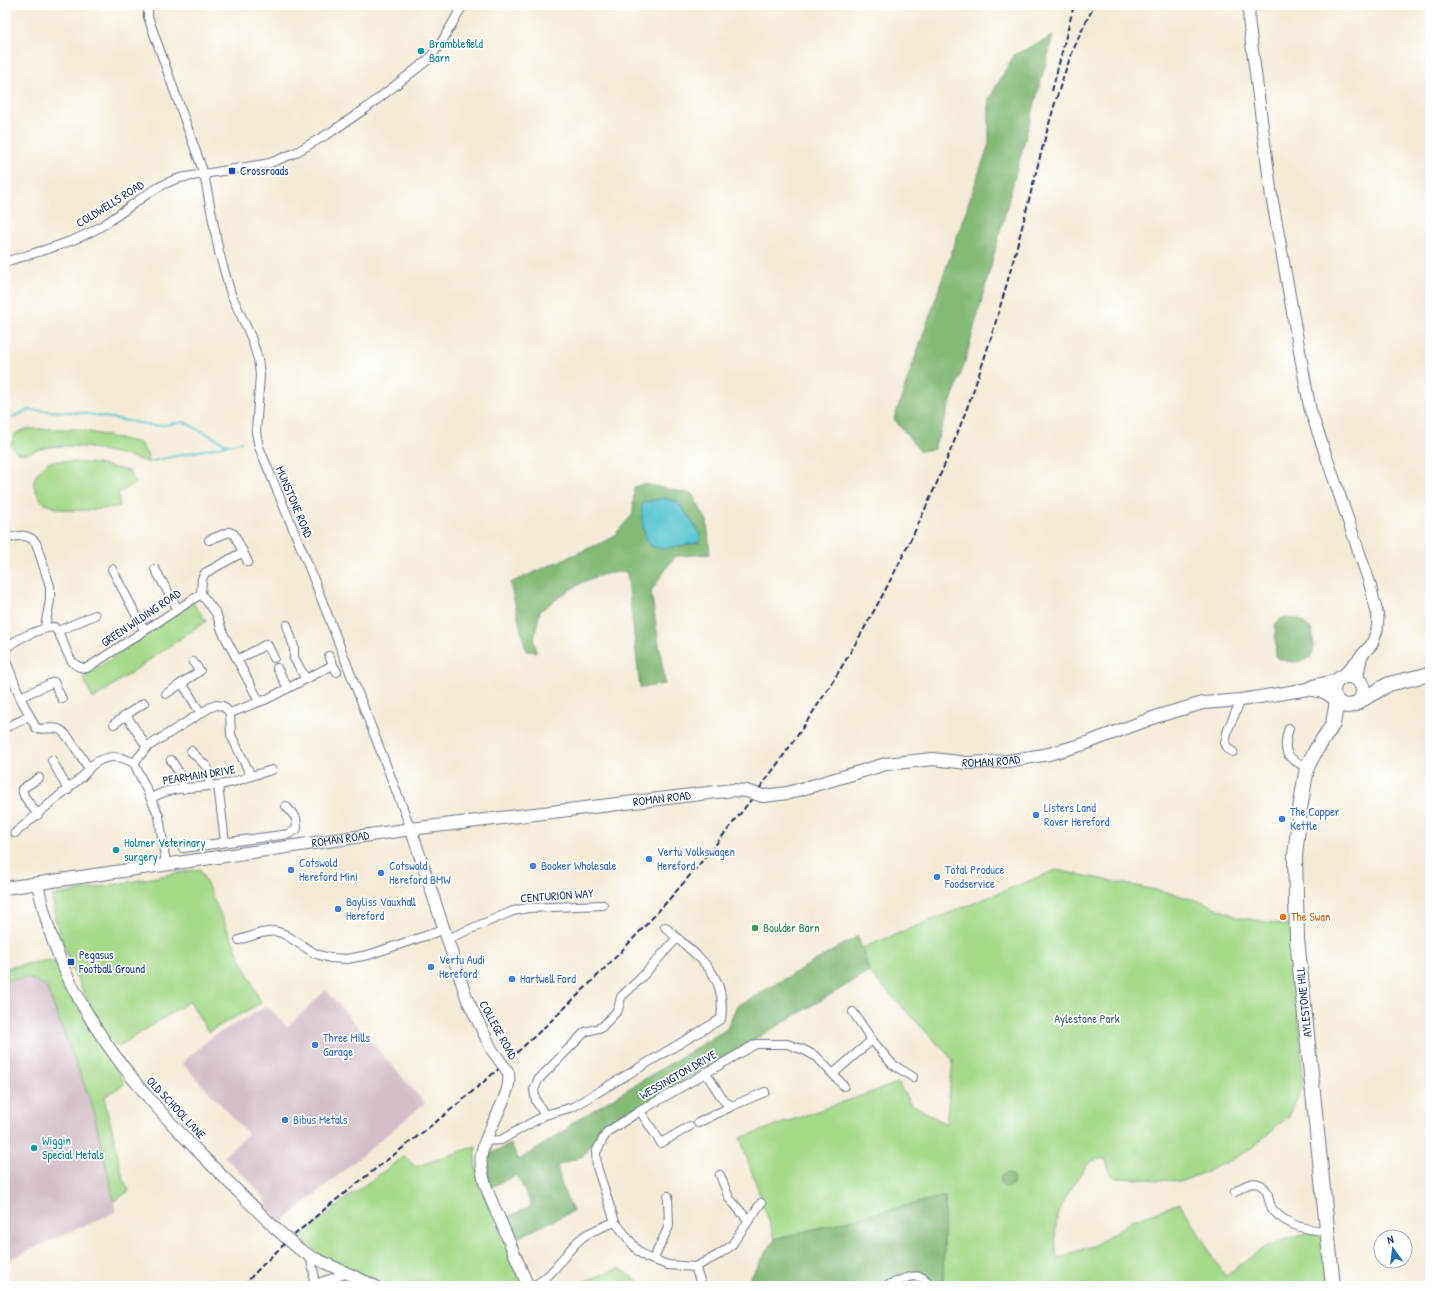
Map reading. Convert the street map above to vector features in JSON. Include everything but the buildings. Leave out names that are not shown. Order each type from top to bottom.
[{"type":"highway","points":[[1389,684],[1357,703],[1348,706],[1336,700],[1333,691],[1340,679],[1351,677],[1360,683],[1389,684],[1430,674]]},
{"type":"highway","points":[[1357,703],[1362,695],[1360,683]]},
{"type":"highway","name":"AYLESTONE HILL","points":[[1333,1286],[1298,939],[1295,856],[1300,809],[1308,767],[1316,750],[1333,724],[1336,700]]},
{"type":"highway","name":"AYLESTONE HILL","points":[[1333,724],[1340,721],[1357,703]]},
{"type":"main road","name":"ROMAN ROAD","points":[[1308,689],[1316,684],[1340,679]]},
{"type":"main road","name":"ROMAN ROAD","points":[[5,888],[37,882],[411,828],[719,792],[746,791],[763,796],[788,793],[886,764],[933,759],[967,763],[1008,761],[1048,754],[1084,744],[1158,716],[1203,703],[1241,700],[1308,689],[1324,692],[1336,700]]},
{"type":"street","name":"MUNSTONE ROAD","points":[[148,5],[148,17],[204,174],[219,252],[231,294],[251,337],[258,359],[260,375],[256,432],[259,447],[411,828]]},
{"type":"street","name":"COLDWELLS ROAD","points":[[5,262],[81,237],[100,227],[166,182],[270,163],[295,153],[331,132],[365,109],[429,59],[441,43],[463,5]]},
{"type":"street","points":[[1249,5],[1249,23],[1271,193],[1310,409],[1369,582],[1378,617],[1377,630],[1372,644],[1361,658],[1353,664],[1340,679]]},
{"type":"street","points":[[209,540],[230,532],[234,534],[248,562]]},
{"type":"street","points":[[5,539],[25,535],[32,538],[36,543],[50,586],[50,600],[45,627]]},
{"type":"street","points":[[243,552],[205,573],[202,579],[201,594],[216,613],[223,633],[259,701]]},
{"type":"street","points":[[112,569],[144,630]]},
{"type":"street","points":[[155,569],[177,608]]},
{"type":"street","name":"GREEN WILDING ROAD","points":[[58,631],[71,660],[82,668],[92,665],[177,608],[201,594]]},
{"type":"street","points":[[5,651],[11,643],[45,627],[54,627],[58,631],[95,615]]},
{"type":"street","points":[[287,625],[294,647],[294,658],[306,679]]},
{"type":"street","points":[[237,660],[267,644],[274,658]]},
{"type":"street","points":[[230,713],[267,699],[306,679],[335,668],[329,656]]},
{"type":"street","points":[[1360,683],[1358,674],[1361,658]]},
{"type":"street","points":[[6,662],[20,697],[36,728],[46,730],[58,728],[64,732],[86,764],[91,766]]},
{"type":"street","points":[[166,694],[200,671],[193,662]]},
{"type":"street","points":[[277,668],[288,688]]},
{"type":"street","points":[[20,697],[54,682],[62,699]]},
{"type":"street","points":[[182,683],[200,712]]},
{"type":"street","points":[[1233,752],[1228,749],[1225,743],[1228,729],[1241,700]]},
{"type":"street","points":[[114,724],[144,703]]},
{"type":"street","points":[[134,763],[146,747],[200,712],[216,705],[223,706],[230,713],[231,735],[251,776]]},
{"type":"street","points":[[126,715],[146,747]]},
{"type":"street","points":[[5,728],[30,716]]},
{"type":"street","points":[[1289,728],[1285,742],[1285,749],[1290,758],[1308,767]]},
{"type":"street","points":[[191,751],[207,767],[214,786],[225,842]]},
{"type":"street","points":[[15,833],[68,790],[91,766],[100,759],[109,756],[127,759],[134,763],[160,816],[166,864]]},
{"type":"street","points":[[52,760],[68,790]]},
{"type":"street","points":[[171,760],[180,774],[183,789]]},
{"type":"street","name":"PEARMAIN DRIVE","points":[[152,798],[158,794],[183,789],[234,783],[272,770]]},
{"type":"street","points":[[38,815],[24,796],[22,789],[39,778]]},
{"type":"street","points":[[183,848],[289,834],[296,829],[296,818],[286,806]]},
{"type":"street","name":"COLLEGE ROAD","points":[[411,828],[467,999],[492,1050],[508,1072],[509,1078],[504,1097],[486,1141],[481,1160],[485,1181],[528,1286]]},
{"type":"street","name":"OLD SCHOOL LANE","points":[[37,882],[53,941],[73,987],[105,1042],[134,1081],[161,1112],[275,1228],[299,1249],[346,1274],[375,1286]]},
{"type":"street","name":"CENTURION WAY","points":[[239,940],[262,933],[275,931],[284,934],[316,954],[330,958],[347,959],[445,935],[520,910],[603,905]]},
{"type":"street","points":[[486,1141],[501,1140],[545,1115],[573,1107],[721,1019],[723,1005],[721,989],[711,970],[665,927]]},
{"type":"street","points":[[545,1115],[536,1101],[534,1090],[538,1080],[585,1032],[602,1027],[618,1010],[621,997],[640,979],[677,938]]},
{"type":"street","points":[[853,1012],[872,1040],[892,1064],[913,1077]]},
{"type":"street","points":[[834,1074],[872,1040]]},
{"type":"street","name":"WESSINGTON DRIVE","points":[[695,1267],[668,1265],[653,1260],[638,1252],[615,1222],[597,1167],[596,1152],[606,1132],[705,1072],[756,1044],[772,1042],[787,1044],[804,1050],[817,1057],[844,1086]]},
{"type":"street","points":[[705,1072],[724,1101],[732,1106]]},
{"type":"street","points":[[640,1111],[661,1143],[732,1106],[766,1092]]},
{"type":"street","points":[[720,1175],[728,1198],[737,1210],[748,1220]]},
{"type":"street","points":[[1235,1192],[1253,1182],[1261,1185],[1266,1191],[1273,1209],[1290,1223],[1306,1230],[1327,1231]]},
{"type":"street","points":[[653,1260],[668,1226],[668,1196]]},
{"type":"street","points":[[702,1286],[695,1267],[731,1246],[760,1203]]},
{"type":"street","points":[[533,1286],[549,1276],[572,1247],[585,1235],[615,1222]]},
{"type":"street","points":[[310,1256],[313,1285],[346,1274]]},
{"type":"street","points":[[886,1286],[915,1276],[924,1278],[930,1286]]},
{"type":"shaded area","points":[[26,977],[46,986],[92,1105],[116,1212],[5,1261],[5,981]]},
{"type":"shaded area","points":[[326,990],[425,1103],[282,1222],[268,1208],[265,1198],[224,1156],[248,1134],[182,1063],[210,1038],[267,1006],[287,1027]]},
{"type":"green space","points":[[1053,36],[964,365],[934,449],[920,451],[894,419],[989,144],[989,99],[1014,55]]},
{"type":"green space","points":[[26,429],[76,429],[140,443],[147,454],[148,462],[112,452],[75,446],[50,447],[27,453],[17,453],[11,446],[15,434]]},
{"type":"green space","points":[[63,461],[97,464],[129,471],[136,483],[118,493],[120,506],[81,510],[52,507],[41,500],[35,488],[34,480],[48,462]]},
{"type":"green space","points":[[644,484],[692,494],[707,521],[710,554],[675,556],[651,591],[665,684],[640,688],[627,572],[602,575],[591,579],[570,590],[540,611],[534,640],[536,652],[526,651],[510,583],[612,538],[633,514],[634,487]],"holes":[[[664,498],[679,503],[700,533],[683,546],[669,546]]]},
{"type":"green space","points":[[193,603],[206,621],[93,699],[83,678]]},
{"type":"green space","points":[[1282,618],[1299,619],[1312,630],[1314,647],[1311,657],[1302,661],[1294,662],[1285,661],[1276,657],[1275,625]]},
{"type":"green space","points":[[200,869],[261,1003],[208,1032],[190,1001],[118,1047],[105,1035],[73,971],[56,923],[52,896]]},
{"type":"green space","name":"Aylestone Park","points":[[1056,870],[1166,892],[1203,902],[1237,917],[1292,926],[1303,1080],[1301,1090],[1290,1115],[1250,1149],[1228,1162],[1183,1181],[1116,1178],[1109,1173],[1106,1159],[1091,1162],[1083,1170],[1060,1208],[1055,1240],[1057,1258],[1095,1245],[1133,1220],[1180,1203],[1225,1276],[1266,1246],[1305,1233],[1323,1233],[1329,1286],[943,1286],[945,1196],[775,1239],[740,1138],[898,1083],[910,1103],[946,1124],[953,1060],[869,972],[862,948]]},
{"type":"green space","points":[[858,936],[869,972],[602,1129],[583,1156],[557,1166],[563,1190],[573,1211],[513,1240],[505,1218],[532,1206],[517,1175],[491,1187],[485,1156],[511,1144],[519,1160],[566,1130],[572,1123],[727,1029],[736,1007]]},
{"type":"green space","points":[[49,960],[56,963],[77,1007],[125,1084],[105,1096],[106,1107],[114,1135],[120,1166],[129,1191],[114,1201],[92,1105],[46,986],[26,977],[5,981],[5,968]]},
{"type":"green space","points":[[476,1146],[475,1163],[480,1186],[524,1286],[384,1286],[349,1271],[317,1253],[299,1238],[348,1197],[405,1156],[415,1167]]},
{"type":"green space","points":[[1007,1173],[1012,1175],[1014,1180],[1012,1185],[1007,1187],[1002,1185],[1000,1180],[1002,1175]]},
{"type":"green space","points":[[945,1196],[943,1286],[930,1286],[919,1276],[886,1286],[744,1286],[775,1239]]},
{"type":"green space","points":[[620,1268],[643,1286],[572,1286]]},
{"type":"water","points":[[664,498],[679,503],[700,533],[700,542],[662,549],[651,546],[644,531],[642,521],[642,503]]},
{"type":"waterway","points":[[5,420],[29,410],[83,413],[156,426],[184,422],[228,445],[241,442]]},
{"type":"waterway","points":[[148,462],[227,445]]},
{"type":"railway","points":[[1052,91],[1074,5]]},
{"type":"railway","points":[[243,1286],[297,1233],[473,1091],[584,989],[636,935],[686,879],[734,821],[780,761],[822,699],[882,596],[921,518],[956,438],[998,314],[1057,96],[1077,41],[1095,5]]},
{"type":"place","name":"Bramblefield Barn","points":[[421,51]]},
{"type":"place","name":"Crossroads","points":[[232,171]]},
{"type":"place","name":"Listers Land Rover Hereford","points":[[1036,815]]},
{"type":"place","name":"The Copper Kettle","points":[[1282,819]]},
{"type":"place","name":"Holmer Veterinary surgery","points":[[116,850]]},
{"type":"place","name":"Vertu Volkswagen Hereford","points":[[649,859]]},
{"type":"place","name":"Booker Wholesale","points":[[533,866]]},
{"type":"place","name":"Cotswold Hereford Mini","points":[[291,870]]},
{"type":"place","name":"Cotswold Hereford BMW","points":[[381,873]]},
{"type":"place","name":"Total Produce Foodservice","points":[[937,877]]},
{"type":"place","name":"Bayliss Vauxhall Hereford","points":[[338,909]]},
{"type":"place","name":"The Swan","points":[[1283,917]]},
{"type":"place","name":"Boulder Barn","points":[[755,928]]},
{"type":"place","name":"Pegasus Football Ground","points":[[71,962]]},
{"type":"place","name":"Vertu Audi Hereford","points":[[431,967]]},
{"type":"place","name":"Hartwell Ford","points":[[512,979]]},
{"type":"place","name":"Three Mills Garage","points":[[315,1045]]},
{"type":"place","name":"Bibus Metals","points":[[285,1120]]},
{"type":"place","name":"Wiggin Special Metals","points":[[34,1148]]}]
